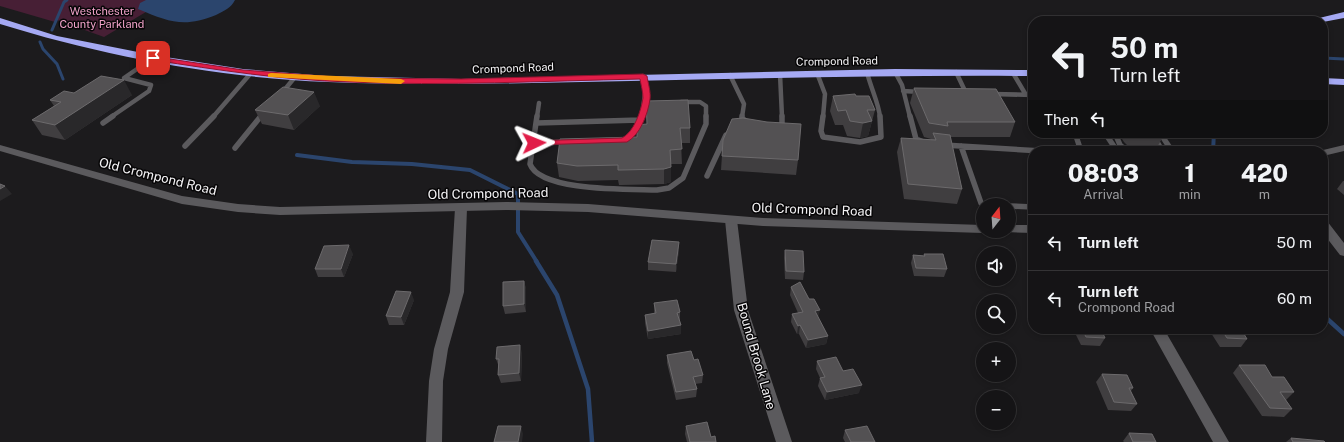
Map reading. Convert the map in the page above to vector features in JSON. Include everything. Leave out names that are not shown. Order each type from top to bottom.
[{"type":"highway","points":[[1328,19],[1344,15]]},
{"type":"highway","name":"Crompond Road","points":[[0,21],[55,38],[153,58],[251,73],[359,81],[461,82],[643,76],[867,72],[1028,73]]},
{"type":"highway","points":[[1328,81],[1344,82]]},
{"type":"street","name":"Old Crompond Road","points":[[0,148],[149,192],[209,205],[280,211],[506,206],[588,208],[731,220],[976,229]]},
{"type":"street","points":[[1328,151],[1344,148]]},
{"type":"street","points":[[434,442],[436,381],[441,349],[457,292],[461,208]]},
{"type":"street","name":"Bound Brook Lane","points":[[731,220],[741,310],[784,442]]},
{"type":"street","points":[[1016,230],[1028,229]]},
{"type":"street","points":[[1328,231],[1344,252]]},
{"type":"street","points":[[1161,334],[1221,442]]},
{"type":"lane","points":[[103,123],[149,92],[151,85],[124,78],[126,75],[153,58]]},
{"type":"lane","points":[[817,73],[825,94],[821,131],[823,137],[834,139],[875,140],[881,137],[879,108],[872,93],[867,72]]},
{"type":"lane","points":[[895,72],[903,92],[916,139],[931,144]]},
{"type":"lane","points":[[956,72],[966,93]]},
{"type":"lane","points":[[186,146],[251,73]]},
{"type":"lane","points":[[1013,73],[1026,95]]},
{"type":"lane","points":[[775,129],[782,129],[780,74]]},
{"type":"lane","points":[[730,75],[744,104],[741,121],[751,126]]},
{"type":"lane","points":[[617,141],[624,140],[632,136],[640,120],[645,102],[646,86],[643,76]]},
{"type":"lane","points":[[278,97],[295,77]]},
{"type":"lane","points":[[903,92],[927,92]]},
{"type":"lane","points":[[958,93],[974,93]]},
{"type":"lane","points":[[988,94],[1026,95]]},
{"type":"lane","points":[[645,102],[653,102]]},
{"type":"lane","points":[[539,104],[530,164],[532,171],[542,178],[564,183],[609,188],[657,190],[669,188],[683,178],[706,124],[706,106],[700,102],[676,102]]},
{"type":"lane","points":[[235,148],[269,107]]},
{"type":"lane","points":[[537,123],[640,120]]},
{"type":"lane","points":[[707,176],[729,128]]},
{"type":"lane","points":[[534,143],[572,142]]},
{"type":"lane","points":[[938,144],[1028,150]]},
{"type":"lane","points":[[961,146],[979,198]]},
{"type":"lane","points":[[1016,206],[1028,207]]},
{"type":"green space","name":"Westchester County Parkland","points":[[0,0],[166,0],[104,37],[57,20],[55,22],[0,6]]},
{"type":"water","points":[[146,0],[235,0],[224,11],[216,15],[195,21],[177,22],[138,9],[140,3]]},
{"type":"building","points":[[101,76],[124,80],[55,125],[32,120],[61,102],[50,100],[64,91],[74,93]]},
{"type":"building","points":[[283,87],[314,92],[288,115],[255,110]]},
{"type":"building","points":[[914,88],[996,89],[1015,122],[947,122],[948,126],[929,123]]},
{"type":"building","points":[[855,94],[856,96],[869,96],[875,110],[867,110],[872,121],[863,123],[850,121],[846,110],[838,111],[833,96]]},
{"type":"building","points":[[688,100],[690,128],[680,128],[682,149],[670,150],[671,167],[664,169],[618,170],[618,165],[577,166],[557,163],[560,139],[637,137],[637,125],[647,124],[646,101]]},
{"type":"building","points":[[743,118],[767,122],[801,124],[798,160],[722,156],[723,140],[732,119]]},
{"type":"building","points":[[933,133],[950,135],[962,189],[908,184],[901,138],[936,140]]},
{"type":"building","points":[[0,184],[5,186],[0,189]]},
{"type":"building","points":[[652,240],[679,242],[676,264],[648,262]]},
{"type":"building","points":[[349,245],[341,269],[315,269],[324,246]]},
{"type":"building","points":[[785,250],[803,251],[804,272],[786,271]]},
{"type":"building","points":[[924,254],[943,254],[947,269],[916,268],[913,255],[925,256]]},
{"type":"building","points":[[524,281],[524,304],[503,306],[503,282]]},
{"type":"building","points":[[800,282],[809,299],[814,299],[820,310],[815,311],[828,336],[808,340],[800,325],[798,326],[792,314],[803,312],[791,287]]},
{"type":"building","points":[[396,291],[411,292],[401,317],[386,316]]},
{"type":"building","points":[[677,300],[680,312],[677,313],[681,325],[648,331],[645,315],[656,313],[654,303]]},
{"type":"building","points":[[1084,334],[1103,334],[1105,338],[1086,337]]},
{"type":"building","points":[[1224,334],[1244,334],[1247,339],[1227,338]]},
{"type":"building","points":[[520,345],[519,373],[498,375],[499,359],[496,359],[497,347]]},
{"type":"building","points":[[691,351],[694,360],[698,359],[703,375],[693,377],[697,389],[676,392],[667,355]]},
{"type":"building","points":[[836,357],[843,371],[853,369],[862,385],[827,392],[820,378],[825,377],[817,361]]},
{"type":"building","points":[[1239,365],[1265,365],[1272,377],[1284,377],[1294,392],[1280,392],[1292,409],[1270,408]]},
{"type":"building","points":[[1102,374],[1127,375],[1133,388],[1129,388],[1137,404],[1114,402]]},
{"type":"building","points":[[707,422],[711,437],[715,436],[716,442],[690,442],[686,426]]},
{"type":"building","points":[[498,426],[521,426],[518,442],[494,442]]},
{"type":"building","points":[[867,426],[875,442],[851,442],[845,430]]},
{"type":"building","points":[[1129,433],[1152,434],[1156,442],[1133,442]]},
{"type":"building","points":[[1291,438],[1324,441],[1325,442],[1293,442]]},
{"type":"waterway","points":[[52,30],[64,2],[67,0]]},
{"type":"waterway","points":[[40,42],[43,49],[57,64],[63,79]]},
{"type":"waterway","points":[[1328,58],[1344,59]]},
{"type":"waterway","points":[[1213,146],[1214,138]]},
{"type":"waterway","points":[[297,155],[352,162],[412,164],[470,170],[518,194],[518,232],[537,262]]},
{"type":"waterway","points":[[536,261],[557,295],[588,389],[592,442]]},
{"type":"waterway","points":[[1328,320],[1344,334]]},
{"type":"slow traffic","points":[[271,75],[359,81],[401,81]]},
{"type":"route","points":[[153,58],[285,77],[348,80],[461,82],[643,76],[646,86],[646,98],[640,120],[632,136],[624,140],[534,143]]}]
